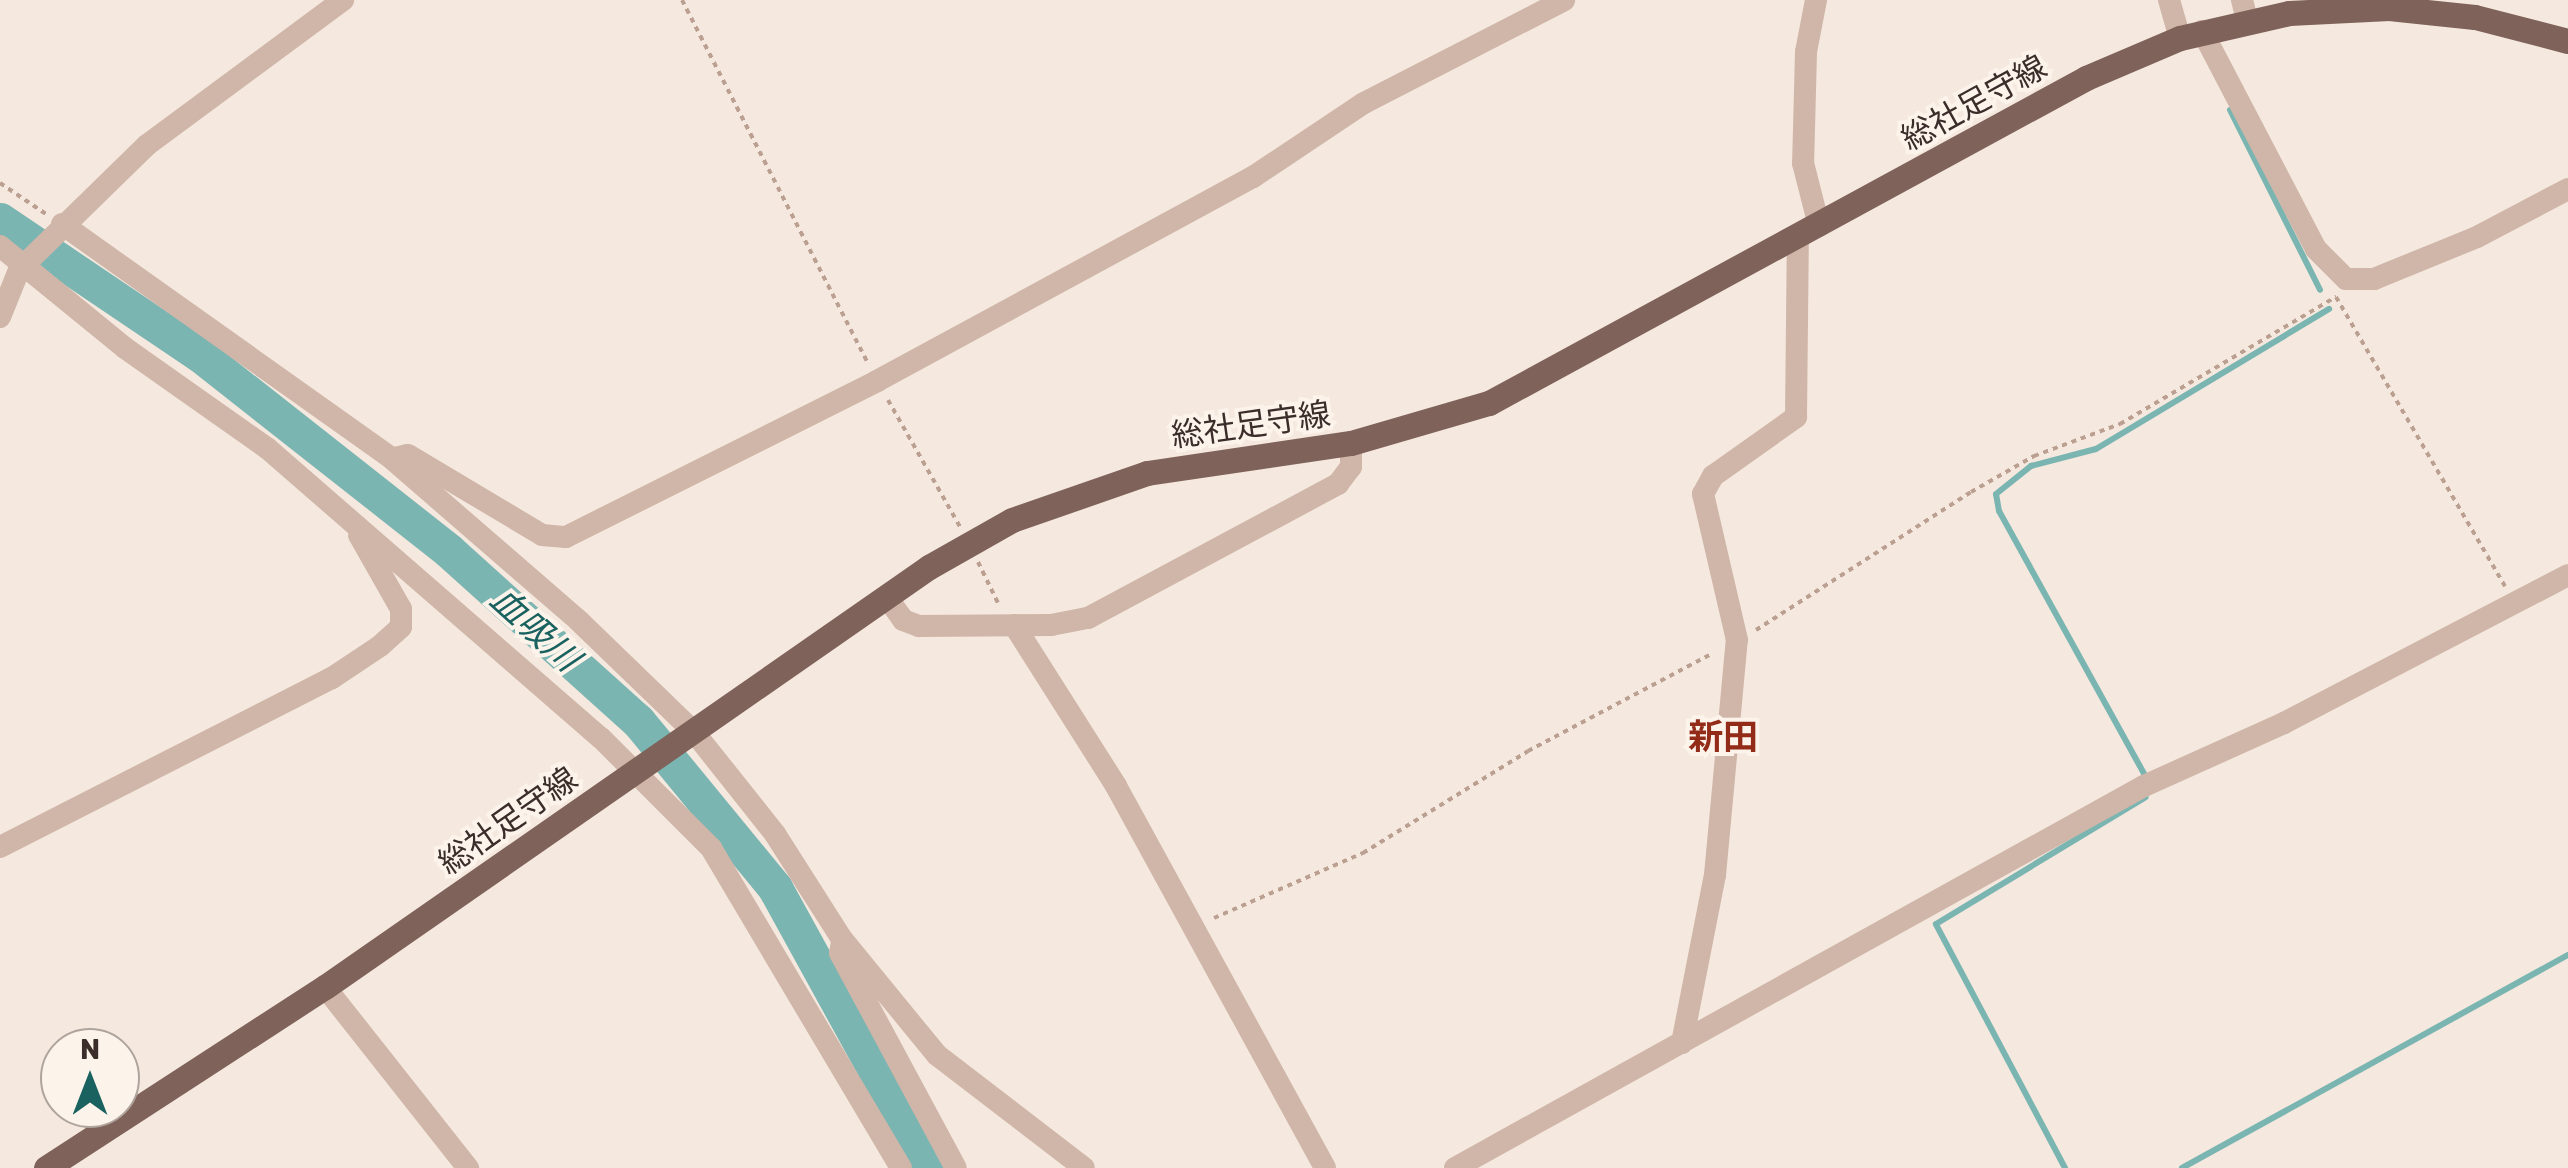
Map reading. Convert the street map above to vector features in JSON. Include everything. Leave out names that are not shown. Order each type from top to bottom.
[{"type":"main road","name":"総社足守線","points":[[50,1167],[325,987],[970,544],[1082,491],[1130,478],[1352,443],[1458,416],[1517,391],[2086,78],[2244,10],[2426,10],[2568,41]]},
{"type":"street","points":[[0,317],[29,259],[56,229],[147,145],[343,0]]},
{"type":"street","points":[[391,458],[408,456],[542,536],[566,537],[877,381],[1253,176],[1364,102],[1564,0]]},
{"type":"street","points":[[1682,1043],[1715,875],[1737,640],[1702,494],[1714,476],[1796,416],[1808,232],[1802,162],[1806,52],[1816,0]]},
{"type":"street","points":[[2169,0],[2326,266],[2346,279],[2359,282],[2391,272],[2568,189]]},
{"type":"street","points":[[56,229],[391,458],[579,620],[689,735],[774,834],[842,939],[937,1056],[1084,1168]]},
{"type":"street","points":[[0,246],[29,259],[351,521],[640,769],[711,848],[901,1168]]},
{"type":"street","points":[[888,599],[903,620],[919,626],[1011,625],[1088,618],[1338,484],[1351,467],[1352,443]]},
{"type":"street","points":[[0,847],[332,678],[401,627],[401,609],[351,521]]},
{"type":"street","points":[[1456,1168],[2144,786],[2568,576]]},
{"type":"street","points":[[1011,625],[1195,926],[1325,1168]]},
{"type":"street","points":[[842,939],[840,953],[956,1168]]},
{"type":"street","points":[[325,987],[468,1168]]},
{"type":"path","points":[[682,0],[877,381],[970,544],[1011,625]]},
{"type":"path","points":[[0,183],[56,229]]},
{"type":"path","points":[[1195,926],[1364,854],[1528,751],[1737,640],[2034,456],[2120,424],[2336,296],[2515,603]]},
{"type":"waterway","points":[[2230,110],[2320,290]]},
{"type":"waterway","name":"血吸川","points":[[0,220],[199,354],[449,551],[638,721],[775,888],[929,1168]]},
{"type":"waterway","points":[[2147,779],[1999,511],[1996,494],[2031,466],[2096,449],[2329,309]]},
{"type":"waterway","points":[[2065,1168],[1936,924],[2146,797]]},
{"type":"waterway","points":[[2182,1168],[2568,955]]},
{"type":"district","name":"新田","points":[[1723,737]]}]
